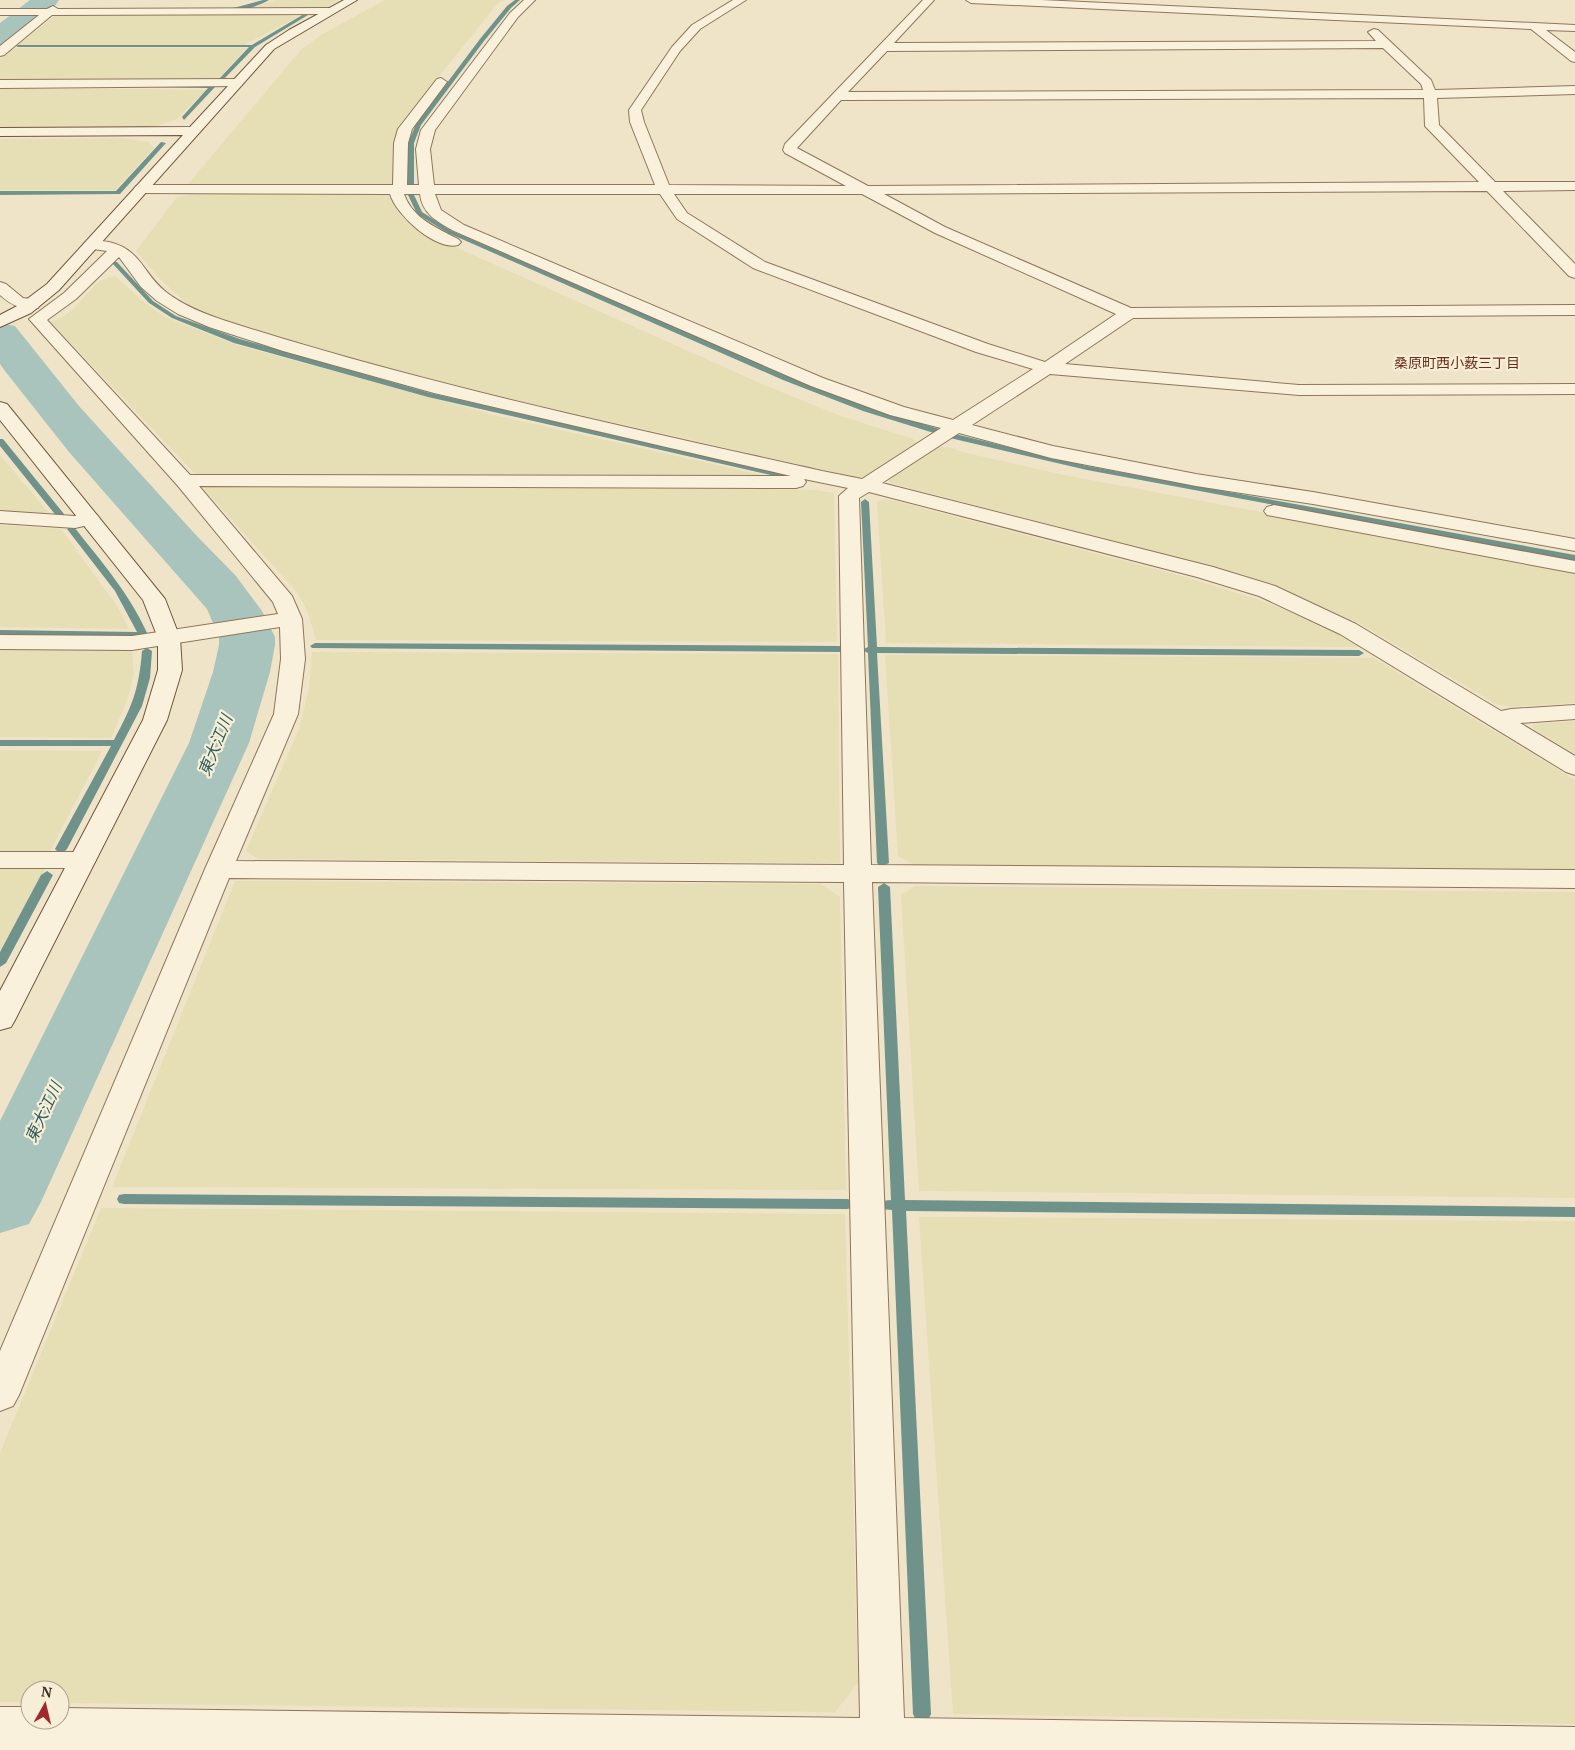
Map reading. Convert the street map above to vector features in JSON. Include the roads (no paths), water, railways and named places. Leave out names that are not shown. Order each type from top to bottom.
[{"type":"street","points":[[0,22],[16,12],[28,0]]},
{"type":"street","points":[[0,52],[46,12],[64,0]]},
{"type":"street","points":[[0,322],[28,307],[53,288],[278,40],[352,0]]},
{"type":"street","points":[[530,0],[514,15],[428,130],[423,149],[425,190],[435,213],[459,228],[817,382],[897,411],[944,433],[1074,473],[1575,566]]},
{"type":"street","points":[[742,0],[696,27],[676,49],[635,110],[636,122],[664,190],[682,216],[759,265],[982,348],[1046,368],[1299,390],[1575,389]]},
{"type":"street","points":[[929,0],[792,144],[790,150],[940,230],[1129,313],[1575,310]]},
{"type":"street","points":[[971,0],[1575,28]]},
{"type":"street","points":[[1361,18],[1374,6]]},
{"type":"street","points":[[0,12],[330,12]]},
{"type":"street","points":[[1361,18],[1427,83],[1430,94],[1432,126],[1575,273]]},
{"type":"street","points":[[1534,26],[1575,58]]},
{"type":"street","points":[[886,47],[1387,44]]},
{"type":"street","points":[[446,75],[405,129],[401,143],[398,200],[406,214],[430,231],[697,350]]},
{"type":"street","points":[[0,84],[238,83]]},
{"type":"street","points":[[839,96],[1430,94],[1575,90]]},
{"type":"street","points":[[0,132],[194,132]]},
{"type":"street","points":[[141,189],[865,190],[1575,186]]},
{"type":"street","points":[[91,245],[107,246],[124,251],[155,292],[191,315],[268,341],[450,391],[822,477],[866,485],[1205,572],[1267,591],[1348,629],[1575,767]]},
{"type":"street","points":[[0,1395],[219,869],[286,714],[293,659],[284,620],[284,601],[184,482],[37,319],[70,296],[118,249]]},
{"type":"street","points":[[0,288],[28,307]]},
{"type":"street","points":[[883,1745],[849,496],[1129,313]]},
{"type":"street","points":[[796,392],[824,403]]},
{"type":"street","points":[[0,408],[154,599],[180,637]]},
{"type":"street","points":[[860,416],[1196,480],[1313,498],[1575,546]]},
{"type":"street","points":[[184,482],[203,480],[804,482],[822,477]]},
{"type":"street","points":[[0,517],[74,522],[90,519]]},
{"type":"street","points":[[0,642],[132,643],[284,620]]},
{"type":"street","points":[[0,1020],[155,720],[180,637]]},
{"type":"street","points":[[1500,721],[1511,716],[1575,712]]},
{"type":"street","points":[[0,860],[82,860]]},
{"type":"street","points":[[219,869],[1575,879]]},
{"type":"street","points":[[0,1729],[883,1745],[1575,1749]]},
{"type":"waterway","name":"東大江川","points":[[0,37],[46,0]]},
{"type":"waterway","points":[[228,10],[243,8],[267,0]]},
{"type":"waterway","points":[[518,0],[509,7],[482,40],[418,125],[411,143],[411,195],[419,213],[450,232],[786,378],[866,409],[953,436],[1087,468],[1575,558]]},
{"type":"waterway","points":[[253,46],[306,15]]},
{"type":"waterway","points":[[18,46],[253,46]]},
{"type":"waterway","points":[[221,80],[253,46]]},
{"type":"waterway","points":[[152,86],[212,87],[184,118]]},
{"type":"waterway","points":[[0,193],[118,193],[163,143]]},
{"type":"waterway","points":[[115,263],[151,302],[174,317],[237,341],[428,395],[797,479]]},
{"type":"waterway","name":"東大江川","points":[[0,335],[85,442],[227,599],[242,623],[247,637],[245,658],[219,743],[0,1202]]},
{"type":"waterway","points":[[0,441],[61,516]]},
{"type":"waterway","points":[[865,502],[872,650]]},
{"type":"waterway","points":[[0,633],[134,635],[142,633],[120,591],[71,529]]},
{"type":"waterway","points":[[315,646],[841,649]]},
{"type":"waterway","points":[[867,650],[872,650]]},
{"type":"waterway","points":[[872,650],[1359,653]]},
{"type":"waterway","points":[[872,650],[883,863]]},
{"type":"waterway","points":[[117,743],[137,706],[145,678],[147,651]]},
{"type":"waterway","points":[[0,743],[117,743]]},
{"type":"waterway","points":[[61,849],[117,743]]},
{"type":"waterway","points":[[0,963],[47,875]]},
{"type":"waterway","points":[[884,887],[899,1205]]},
{"type":"waterway","points":[[124,1199],[847,1204]]},
{"type":"waterway","points":[[886,1205],[899,1205]]},
{"type":"waterway","points":[[899,1205],[1575,1212]]},
{"type":"waterway","points":[[899,1205],[922,1714]]},
{"type":"district","name":"桑原町西小薮三丁目","points":[[1457,363]]}]
